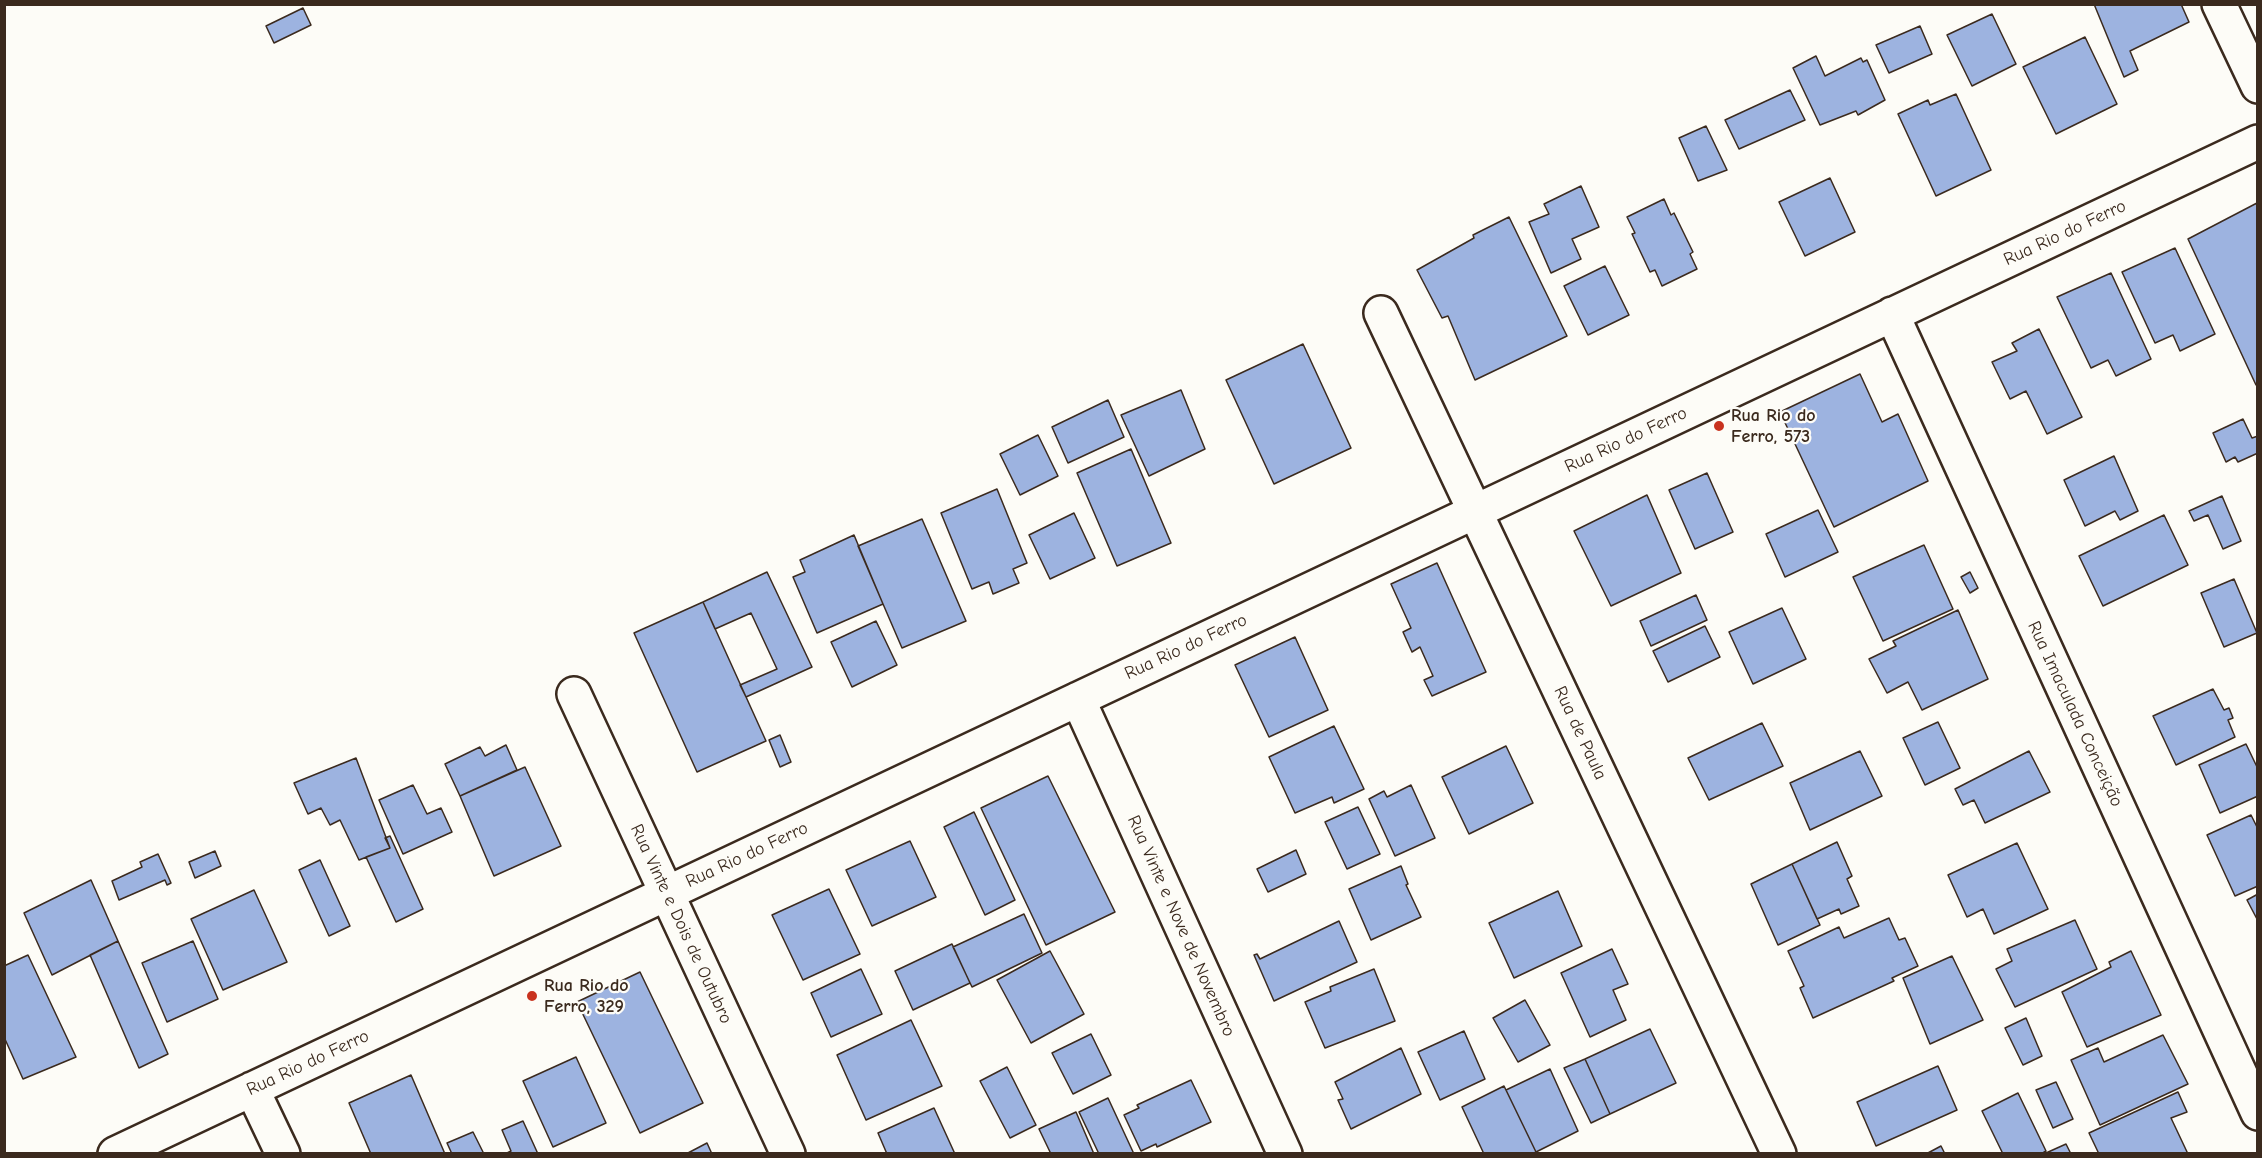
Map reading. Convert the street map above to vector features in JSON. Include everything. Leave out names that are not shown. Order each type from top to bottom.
[{"type":"street","points":[[2219,4],[2258,86]]},
{"type":"street","name":"Rua Rio do Ferro","points":[[115,1154],[2258,142]]},
{"type":"street","name":"Rua de Paula","points":[[1381,313],[1779,1154]]},
{"type":"street","name":"Rua Imaculada Conceição","points":[[1892,314],[2258,1113]]},
{"type":"street","name":"Rua Vinte e Dois de Outubro","points":[[574,694],[788,1154]]},
{"type":"street","name":"Rua Vinte e Nove de Novembro","points":[[1078,699],[1285,1154]]},
{"type":"street","points":[[252,1089],[283,1154]]},
{"type":"building","points":[[2094,4],[2181,4],[2189,22],[2130,51],[2138,70],[2124,77]]},
{"type":"building","points":[[303,8],[311,25],[274,43],[266,26]]},
{"type":"building","points":[[1992,14],[2016,64],[1972,86],[1947,35]]},
{"type":"building","points":[[1920,26],[1932,54],[1889,73],[1876,45]]},
{"type":"building","points":[[2085,37],[2117,104],[2056,134],[2023,67]]},
{"type":"building","points":[[1816,56],[1825,76],[1861,58],[1863,62],[1867,60],[1885,100],[1858,115],[1856,111],[1820,125],[1793,68]]},
{"type":"building","points":[[1790,90],[1805,120],[1739,149],[1725,120]]},
{"type":"building","points":[[1956,94],[1991,170],[1936,196],[1898,114],[1928,100],[1930,105]]},
{"type":"building","points":[[1706,126],[1727,170],[1698,181],[1679,138]]},
{"type":"building","points":[[1830,178],[1855,232],[1805,256],[1779,202]]},
{"type":"building","points":[[1581,186],[1599,227],[1572,239],[1581,259],[1551,273],[1529,222],[1549,214],[1544,204]]},
{"type":"building","points":[[1664,199],[1671,215],[1674,213],[1693,252],[1690,254],[1697,269],[1662,286],[1655,270],[1650,272],[1632,234],[1635,233],[1627,217]]},
{"type":"building","points":[[2257,203],[2258,384],[2256,385],[2188,239]]},
{"type":"building","points":[[1509,217],[1567,336],[1475,380],[1448,316],[1442,318],[1417,270],[1474,238],[1473,235]]},
{"type":"building","points":[[2175,248],[2215,334],[2180,351],[2173,335],[2155,343],[2122,272]]},
{"type":"building","points":[[1605,266],[1629,315],[1588,335],[1564,286]]},
{"type":"building","points":[[2111,273],[2151,359],[2116,376],[2108,360],[2091,368],[2057,297]]},
{"type":"building","points":[[2039,329],[2082,417],[2047,434],[2026,391],[2010,399],[1992,362],[2017,351],[2012,343]]},
{"type":"building","points":[[1303,344],[1351,448],[1274,484],[1226,380]]},
{"type":"building","points":[[1860,374],[1882,422],[1898,414],[1928,481],[1834,527],[1780,412]]},
{"type":"building","points":[[1181,390],[1205,449],[1149,476],[1121,415]]},
{"type":"building","points":[[1108,400],[1124,437],[1068,463],[1052,427]]},
{"type":"building","points":[[2243,419],[2252,438],[2258,436],[2258,453],[2238,462],[2235,457],[2226,462],[2213,433]]},
{"type":"building","points":[[1038,435],[1058,476],[1020,495],[1000,454]]},
{"type":"building","points":[[1131,449],[1171,543],[1117,566],[1077,473]]},
{"type":"building","points":[[2114,456],[2138,511],[2120,520],[2115,511],[2085,526],[2064,480]]},
{"type":"building","points":[[1707,473],[1733,532],[1695,549],[1669,490]]},
{"type":"building","points":[[997,489],[1027,563],[1013,569],[1019,583],[993,594],[989,582],[972,589],[941,513]]},
{"type":"building","points":[[1647,495],[1681,573],[1611,606],[1574,531]]},
{"type":"building","points":[[2222,496],[2241,541],[2223,549],[2208,515],[2194,521],[2189,511]]},
{"type":"building","points":[[1818,510],[1838,552],[1785,577],[1766,534]]},
{"type":"building","points":[[1074,513],[1095,558],[1050,579],[1029,535]]},
{"type":"building","points":[[2164,515],[2188,565],[2103,606],[2079,556]]},
{"type":"building","points":[[922,519],[966,621],[902,648],[858,546]]},
{"type":"building","points":[[854,535],[883,604],[817,633],[793,577],[805,572],[800,560]]},
{"type":"building","points":[[1924,545],[1953,609],[1883,641],[1853,577]]},
{"type":"building","points":[[1437,563],[1486,672],[1432,696],[1424,680],[1433,676],[1420,647],[1412,652],[1403,632],[1411,628],[1391,584]]},
{"type":"building","points":[[767,572],[812,667],[746,697],[740,685],[777,669],[751,613],[715,629],[703,602]]},
{"type":"building","points":[[1970,572],[1978,588],[1970,593],[1961,577]]},
{"type":"building","points":[[2234,579],[2257,633],[2224,647],[2201,593]]},
{"type":"building","points":[[1696,595],[1707,620],[1651,646],[1640,621]]},
{"type":"building","points":[[703,602],[766,741],[697,772],[634,633]]},
{"type":"building","points":[[1782,608],[1806,659],[1753,684],[1729,632]]},
{"type":"building","points":[[1958,610],[1988,679],[1922,710],[1908,682],[1887,693],[1869,659],[1896,646],[1893,641]]},
{"type":"building","points":[[876,621],[897,665],[852,687],[831,642]]},
{"type":"building","points":[[1705,626],[1720,657],[1668,682],[1653,651]]},
{"type":"building","points":[[1295,637],[1328,710],[1269,737],[1235,665]]},
{"type":"building","points":[[2213,689],[2224,710],[2229,708],[2233,718],[2228,720],[2235,737],[2176,765],[2153,716]]},
{"type":"building","points":[[1938,722],[1960,768],[1925,785],[1903,738]]},
{"type":"building","points":[[1762,723],[1783,766],[1709,800],[1688,758]]},
{"type":"building","points":[[1334,726],[1364,789],[1334,803],[1332,797],[1295,813],[1269,757]]},
{"type":"building","points":[[780,735],[791,762],[780,767],[769,740]]},
{"type":"building","points":[[2246,744],[2258,769],[2258,796],[2220,813],[2199,765]]},
{"type":"building","points":[[506,745],[517,770],[460,796],[445,764],[480,747],[485,756]]},
{"type":"building","points":[[1506,746],[1533,803],[1469,834],[1442,777]]},
{"type":"building","points":[[1860,751],[1882,796],[1810,830],[1790,783]]},
{"type":"building","points":[[2029,751],[2050,792],[1985,823],[1974,800],[1963,805],[1955,789]]},
{"type":"building","points":[[356,758],[390,848],[359,860],[340,820],[330,825],[321,808],[308,814],[294,783]]},
{"type":"building","points":[[525,767],[561,846],[494,876],[460,796]]},
{"type":"building","points":[[1048,776],[1115,912],[1046,945],[981,808]]},
{"type":"building","points":[[413,785],[427,814],[441,808],[452,832],[403,854],[379,800]]},
{"type":"building","points":[[1411,785],[1435,838],[1395,856],[1369,799],[1384,791],[1387,797]]},
{"type":"building","points":[[1358,807],[1380,854],[1347,869],[1325,822]]},
{"type":"building","points":[[974,812],[1015,900],[985,915],[944,827]]},
{"type":"building","points":[[2251,815],[2258,829],[2258,886],[2235,896],[2207,835]]},
{"type":"building","points":[[390,836],[423,909],[396,922],[366,857],[390,848],[385,838]]},
{"type":"building","points":[[910,841],[936,897],[872,926],[846,870]]},
{"type":"building","points":[[1837,842],[1852,876],[1847,879],[1859,906],[1841,914],[1839,909],[1817,919],[1792,864]]},
{"type":"building","points":[[2017,843],[2048,909],[1994,934],[1983,909],[1967,917],[1948,875]]},
{"type":"building","points":[[1296,850],[1306,874],[1268,892],[1257,869]]},
{"type":"building","points":[[215,851],[221,866],[195,878],[189,862]]},
{"type":"building","points":[[158,854],[171,883],[167,885],[165,880],[119,900],[112,881],[142,867],[140,862]]},
{"type":"building","points":[[320,860],[350,926],[329,936],[299,870]]},
{"type":"building","points":[[1792,864],[1820,925],[1778,945],[1751,884]]},
{"type":"building","points":[[1401,866],[1408,884],[1406,885],[1421,917],[1371,940],[1349,889]]},
{"type":"building","points":[[91,880],[118,941],[52,975],[24,913]]},
{"type":"building","points":[[829,889],[860,954],[803,980],[772,915]]},
{"type":"building","points":[[254,890],[287,962],[223,990],[191,919]]},
{"type":"building","points":[[1558,891],[1582,946],[1514,978],[1489,923]]},
{"type":"building","points":[[2258,894],[2258,921],[2247,900]]},
{"type":"building","points":[[1024,914],[1042,953],[972,987],[953,947]]},
{"type":"building","points":[[1889,918],[1899,940],[1905,938],[1918,966],[1892,978],[1894,981],[1813,1018],[1800,988],[1804,986],[1788,951],[1839,927],[1844,938]]},
{"type":"building","points":[[2075,920],[2097,969],[2015,1007],[1996,969],[2012,961],[2007,949]]},
{"type":"building","points":[[1339,921],[1357,962],[1274,1001],[1254,955],[1257,954],[1260,959]]},
{"type":"building","points":[[118,941],[168,1054],[139,1068],[90,955]]},
{"type":"building","points":[[193,941],[218,999],[167,1022],[142,963]]},
{"type":"building","points":[[952,944],[970,983],[913,1010],[895,971]]},
{"type":"building","points":[[1612,949],[1628,984],[1613,990],[1626,1020],[1590,1037],[1561,973]]},
{"type":"building","points":[[1050,951],[1084,1014],[1031,1043],[997,980]]},
{"type":"building","points":[[2131,951],[2161,1015],[2087,1047],[2062,992],[2111,967],[2109,962]]},
{"type":"building","points":[[28,955],[76,1057],[23,1079],[4,1037],[4,966]]},
{"type":"building","points":[[1952,956],[1983,1020],[1930,1044],[1903,978]]},
{"type":"building","points":[[861,969],[882,1014],[831,1037],[811,993]]},
{"type":"building","points":[[1374,969],[1395,1021],[1325,1048],[1305,1002],[1331,991],[1330,987]]},
{"type":"building","points":[[640,972],[703,1103],[640,1133],[577,1002]]},
{"type":"building","points":[[1525,1000],[1550,1045],[1518,1062],[1493,1018]]},
{"type":"building","points":[[2026,1018],[2042,1056],[2023,1065],[2005,1028]]},
{"type":"building","points":[[911,1020],[942,1086],[866,1120],[837,1055]]},
{"type":"building","points":[[1650,1029],[1676,1083],[1610,1114],[1585,1059]]},
{"type":"building","points":[[1464,1031],[1485,1079],[1440,1100],[1418,1052]]},
{"type":"building","points":[[1091,1034],[1111,1075],[1073,1094],[1052,1053]]},
{"type":"building","points":[[2163,1035],[2188,1084],[2100,1125],[2071,1060],[2098,1048],[2104,1062]]},
{"type":"building","points":[[1401,1048],[1421,1094],[1351,1129],[1338,1100],[1343,1099],[1335,1082]]},
{"type":"building","points":[[576,1057],[606,1123],[553,1147],[523,1081]]},
{"type":"building","points":[[1585,1059],[1610,1114],[1591,1123],[1564,1068]]},
{"type":"building","points":[[1938,1066],[1957,1110],[1876,1146],[1857,1102]]},
{"type":"building","points":[[1007,1067],[1036,1125],[1010,1138],[980,1081]]},
{"type":"building","points":[[1550,1069],[1578,1131],[1536,1152],[1506,1090]]},
{"type":"building","points":[[411,1075],[445,1154],[371,1154],[349,1103]]},
{"type":"building","points":[[1191,1080],[1211,1122],[1157,1147],[1156,1144],[1141,1151],[1124,1115],[1139,1108],[1137,1105]]},
{"type":"building","points":[[2056,1082],[2073,1119],[2053,1128],[2036,1090]]},
{"type":"building","points":[[1504,1086],[1536,1152],[1532,1154],[1484,1154],[1462,1107]]},
{"type":"building","points":[[2178,1092],[2187,1112],[2171,1118],[2188,1154],[2099,1154],[2089,1133]]},
{"type":"building","points":[[2018,1093],[2046,1151],[2041,1154],[2003,1154],[1982,1111]]},
{"type":"building","points":[[1108,1098],[1134,1154],[1099,1154],[1079,1112]]},
{"type":"building","points":[[934,1108],[955,1154],[887,1154],[878,1133]]},
{"type":"building","points":[[1076,1112],[1094,1154],[1051,1154],[1039,1129]]},
{"type":"building","points":[[523,1121],[538,1154],[505,1154],[511,1151],[502,1130]]},
{"type":"building","points":[[473,1132],[484,1154],[452,1154],[447,1143]]},
{"type":"building","points":[[707,1143],[712,1154],[686,1154]]},
{"type":"building","points":[[2066,1144],[2071,1154],[2046,1153]]},
{"type":"building","points":[[1941,1146],[1945,1154],[1926,1154]]},
{"type":"place","name":"Rua Rio do Ferro, 573","points":[[1719,426]]},
{"type":"place","name":"Rua Rio do Ferro, 329","points":[[532,996]]}]
